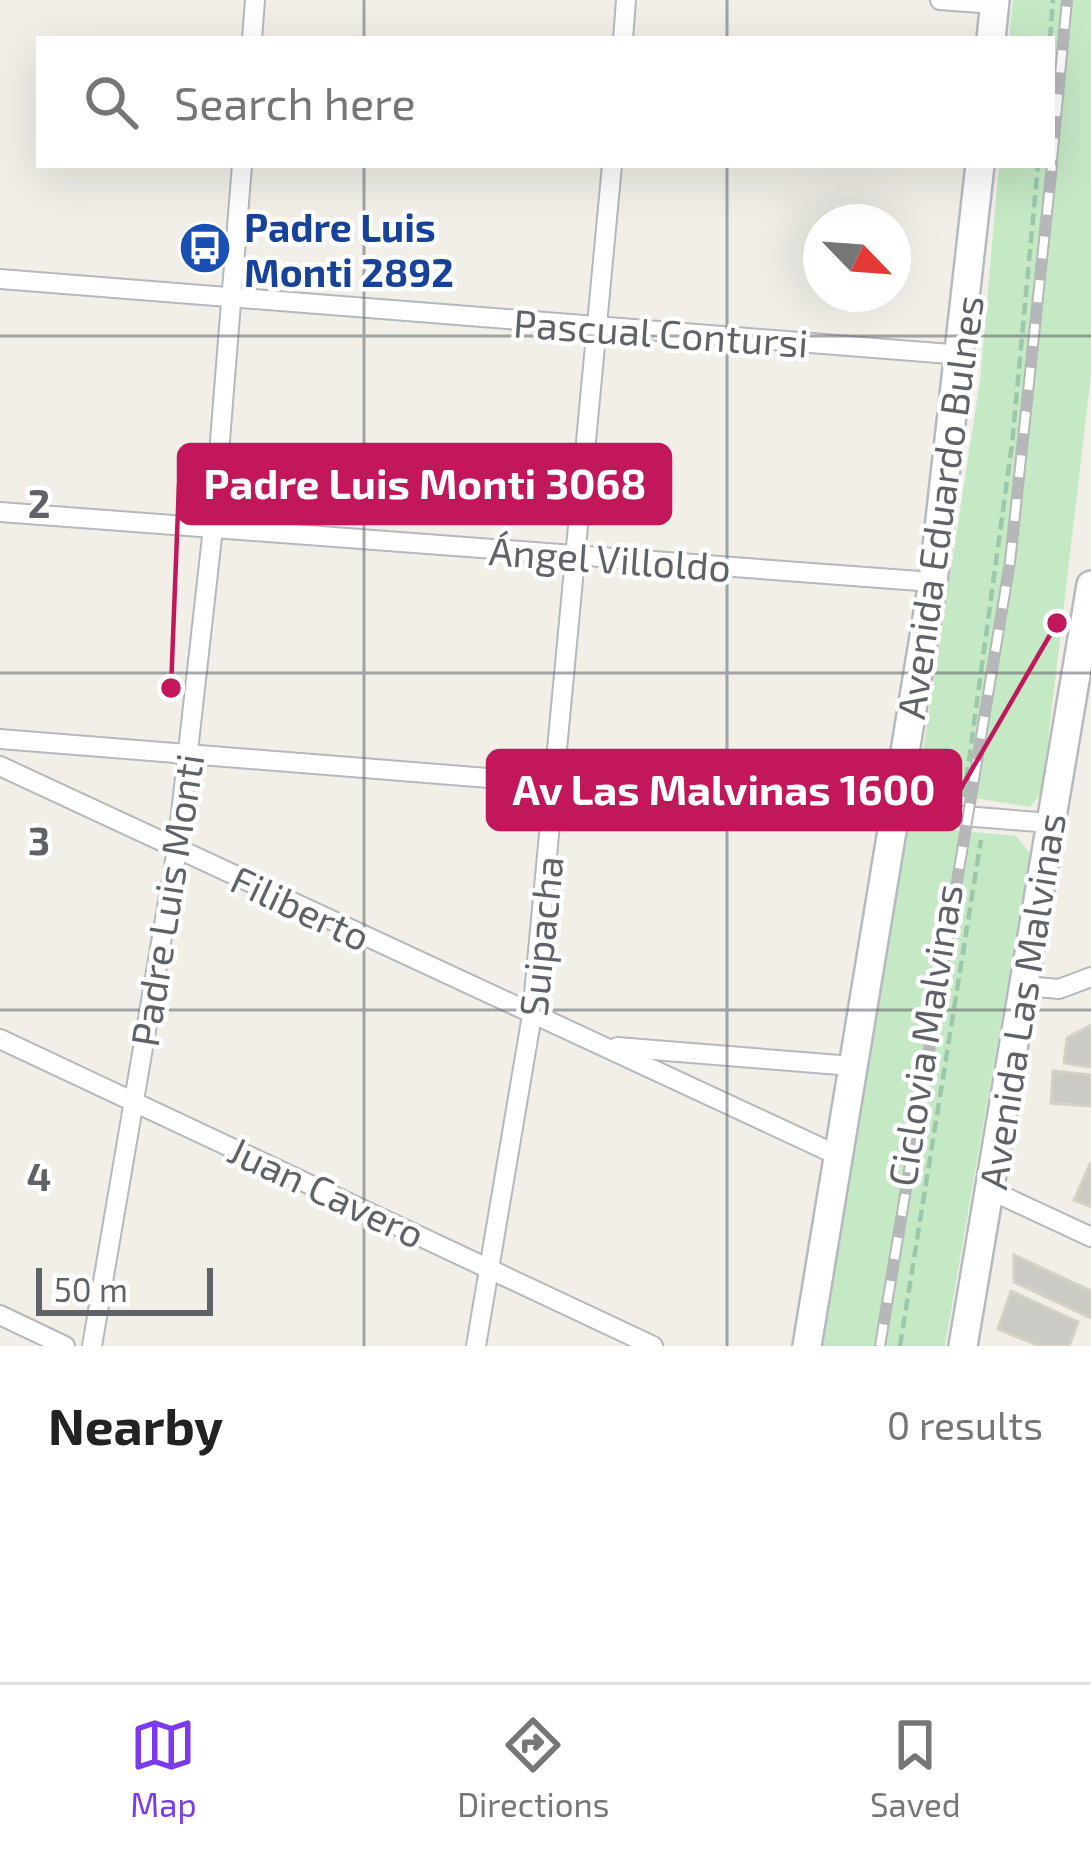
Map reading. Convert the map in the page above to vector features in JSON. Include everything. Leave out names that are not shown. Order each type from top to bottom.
[{"type":"main road","points":[[991,36],[995,2]]},
{"type":"main road","name":"Avenida Eduardo Bulnes","points":[[807,1346],[933,582],[963,356],[980,168]]},
{"type":"main road","name":"Avenida Las Malvinas","points":[[963,1346],[1091,585]]},
{"type":"street","points":[[252,36],[255,0]]},
{"type":"street","points":[[623,36],[626,0]]},
{"type":"street","points":[[940,0],[995,2]]},
{"type":"street","name":"Padre Luis Monti","points":[[92,1346],[189,755],[242,168]]},
{"type":"street","name":"Suipacha","points":[[476,1346],[532,1016],[579,556],[612,168]]},
{"type":"street","name":"Pascual Contursi","points":[[0,279],[963,356]]},
{"type":"street","name":"Ángel Villoldo","points":[[0,512],[933,582]]},
{"type":"street","points":[[0,739],[1051,824]]},
{"type":"street","name":"Filiberto","points":[[0,766],[839,1156]]},
{"type":"street","points":[[1025,986],[1059,989],[1091,977]]},
{"type":"street","name":"Juan Cavero","points":[[0,1040],[653,1346]]},
{"type":"street","name":"Filiberto","points":[[602,1046],[851,1066]]},
{"type":"street","points":[[990,1190],[1091,1237]]},
{"type":"street","points":[[0,1315],[65,1346]]},
{"type":"path","points":[[1050,36],[1053,0]]},
{"type":"path","name":"Ciclovia Malvinas","points":[[901,1346],[983,844],[963,800],[1012,444],[1038,168]]},
{"type":"green space","points":[[1013,0],[1091,0],[1091,375],[1042,792],[1030,807],[941,793],[921,763],[980,381],[999,168],[1055,168],[1055,36],[1009,36]]},
{"type":"green space","points":[[911,826],[1016,836],[1030,853],[945,1346],[814,1346],[900,849]]},
{"type":"building","points":[[1091,1025],[1091,1067],[1064,1063],[1067,1038]]},
{"type":"building","points":[[1053,1071],[1091,1075],[1091,1106],[1051,1103]]},
{"type":"building","points":[[1091,1162],[1091,1207],[1074,1200]]},
{"type":"building","points":[[1014,1255],[1091,1291],[1091,1318],[1014,1282]]},
{"type":"building","points":[[1011,1291],[1078,1322],[1069,1346],[1039,1346],[998,1329]]},
{"type":"railway","points":[[1055,128],[1067,0]]},
{"type":"railway","points":[[880,1346],[1010,562],[1052,168]]},
{"type":"place","name":"Padre Luis Monti 2892","points":[[205,248]]},
{"type":"place","name":"Av Las Malvinas 1600","points":[[1057,623]]},
{"type":"place","name":"Padre Luis Monti 3068","points":[[171,688]]}]
